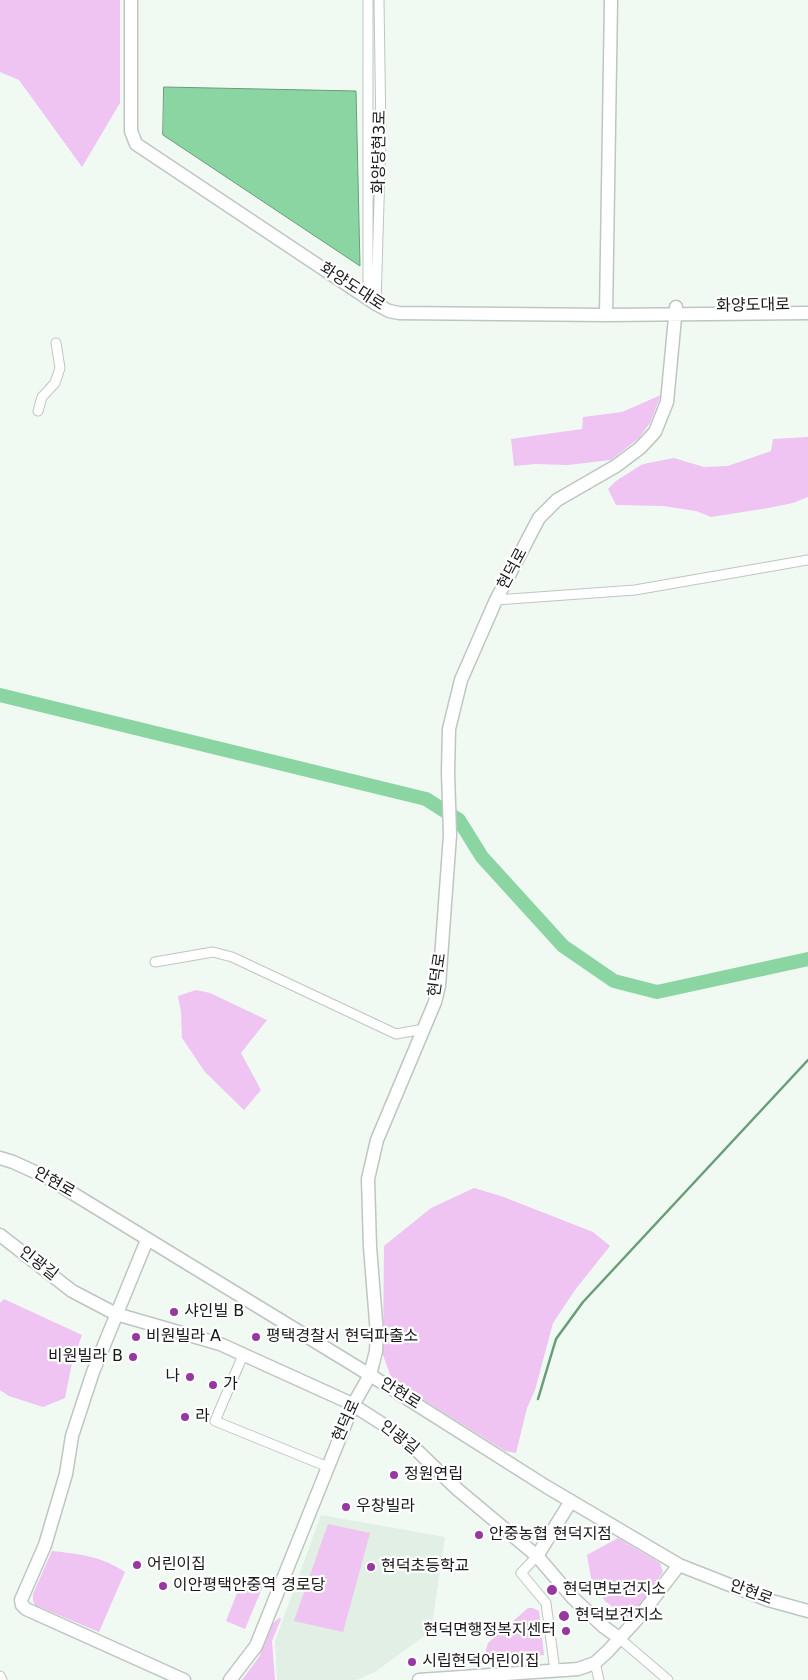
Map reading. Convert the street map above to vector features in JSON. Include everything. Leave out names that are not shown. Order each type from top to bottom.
[{"type":"street","name":"화양도대로","points":[[131,0],[131,132],[136,144],[372,299]]},
{"type":"street","name":"화양도대로","points":[[136,0],[136,138],[389,311],[400,313],[602,311],[808,313]]},
{"type":"street","name":"화양당현3로","points":[[368,0],[372,299]]},
{"type":"street","name":"화양당현3로","points":[[372,299],[381,135],[379,0]]},
{"type":"street","points":[[602,311],[604,0]]},
{"type":"street","points":[[602,311],[611,0]]},
{"type":"street","name":"화양도대로","points":[[675,311],[808,305]]},
{"type":"street","name":"현덕로","points":[[230,1680],[256,1646],[353,1405],[370,1376],[376,1351],[377,1334],[370,1248],[368,1179],[377,1140],[435,1002],[441,968],[450,835],[448,738],[461,680],[496,600],[539,518],[557,500],[616,466],[640,448],[655,432],[668,402],[675,311]]},
{"type":"street","points":[[38,411],[42,397],[55,383],[60,368],[56,344]]},
{"type":"street","points":[[496,600],[635,590],[808,560]]},
{"type":"street","points":[[155,962],[213,952],[232,957],[396,1034],[424,1029]]},
{"type":"street","name":"안현로","points":[[0,1158],[13,1162],[46,1178],[370,1376],[571,1502],[679,1565],[768,1600],[808,1611]]},
{"type":"street","name":"인광길","points":[[0,1235],[72,1291],[116,1314],[220,1344],[353,1405],[403,1437],[457,1489],[536,1556],[573,1598],[604,1627],[668,1680]]},
{"type":"street","points":[[147,1240],[93,1372],[72,1436],[66,1474],[45,1545],[21,1600],[22,1606],[26,1609],[184,1680]]},
{"type":"street","points":[[243,1355],[215,1421],[328,1467]]},
{"type":"street","points":[[555,1671],[546,1603],[521,1573],[536,1556],[571,1502]]},
{"type":"street","points":[[419,1680],[578,1669],[595,1663],[640,1616],[679,1565]]},
{"type":"street","points":[[595,1663],[600,1680]]},
{"type":"street","points":[[0,1676],[2,1680]]},
{"type":"shaded area","points":[[0,0],[120,0],[120,103],[82,167],[19,80],[0,72]]},
{"type":"shaded area","points":[[164,87],[356,91],[360,266],[163,135]]},
{"type":"shaded area","points":[[661,395],[650,423],[639,438],[611,460],[568,465],[535,464],[514,466],[511,439],[582,429],[583,417],[622,412]]},
{"type":"shaded area","points":[[808,437],[808,497],[793,503],[711,517],[696,511],[663,506],[616,505],[608,489],[616,481],[641,465],[648,463],[674,458],[704,467],[728,466],[771,451],[773,439]]},
{"type":"shaded area","points":[[196,990],[210,993],[267,1020],[241,1053],[261,1090],[244,1110],[205,1072],[182,1038],[178,996]]},
{"type":"shaded area","points":[[474,1188],[501,1196],[593,1232],[610,1246],[575,1290],[553,1323],[535,1390],[527,1408],[516,1453],[505,1451],[392,1380],[383,1355],[384,1246],[431,1208]]},
{"type":"shaded area","points":[[4,1299],[82,1335],[72,1363],[65,1398],[43,1407],[9,1396],[0,1390],[0,1303]]},
{"type":"shaded area","name":"현덕초등학교","points":[[321,1515],[445,1537],[431,1631],[375,1672],[357,1680],[277,1680],[275,1641]]},
{"type":"shaded area","points":[[328,1524],[370,1533],[343,1632],[294,1621]]},
{"type":"shaded area","points":[[618,1538],[660,1563],[663,1572],[630,1620],[605,1601],[591,1578],[587,1555]]},
{"type":"shaded area","points":[[52,1551],[99,1559],[125,1572],[99,1632],[35,1605],[33,1594]]},
{"type":"shaded area","points":[[243,1578],[263,1586],[245,1629],[226,1621]]},
{"type":"shaded area","points":[[528,1608],[539,1611],[544,1655],[489,1661],[486,1659],[485,1653],[488,1643]]},
{"type":"shaded area","points":[[279,1618],[281,1619],[272,1641],[275,1680],[242,1680],[259,1657],[271,1625]]},
{"type":"waterway","points":[[0,695],[426,799],[459,820],[482,857],[563,946],[614,981],[657,992],[808,959]]},
{"type":"waterway","points":[[538,1399],[556,1339],[583,1302],[808,1060]]},
{"type":"place","name":"샤인빌 B","points":[[174,1312]]},
{"type":"place","name":"비원빌라 A","points":[[136,1337]]},
{"type":"place","name":"평택경찰서 현덕파출소","points":[[256,1337]]},
{"type":"place","name":"비원빌라 B","points":[[133,1357]]},
{"type":"place","name":"나","points":[[190,1377]]},
{"type":"place","name":"가","points":[[213,1385]]},
{"type":"place","name":"라","points":[[185,1417]]},
{"type":"place","name":"정원연립","points":[[394,1475]]},
{"type":"place","name":"우창빌라","points":[[346,1507]]},
{"type":"place","name":"안중농협 현덕지점","points":[[479,1535]]},
{"type":"place","name":"어린이집","points":[[137,1565]]},
{"type":"place","name":"현덕초등학교","points":[[371,1567]]},
{"type":"place","name":"이안평택안중역 경로당","points":[[163,1586]]},
{"type":"place","name":"현덕면보건지소","points":[[552,1590]]},
{"type":"place","name":"현덕보건지소","points":[[564,1616]]},
{"type":"place","name":"현덕면행정복지센터","points":[[566,1631]]},
{"type":"place","name":"시립현덕어린이집","points":[[412,1662]]}]
